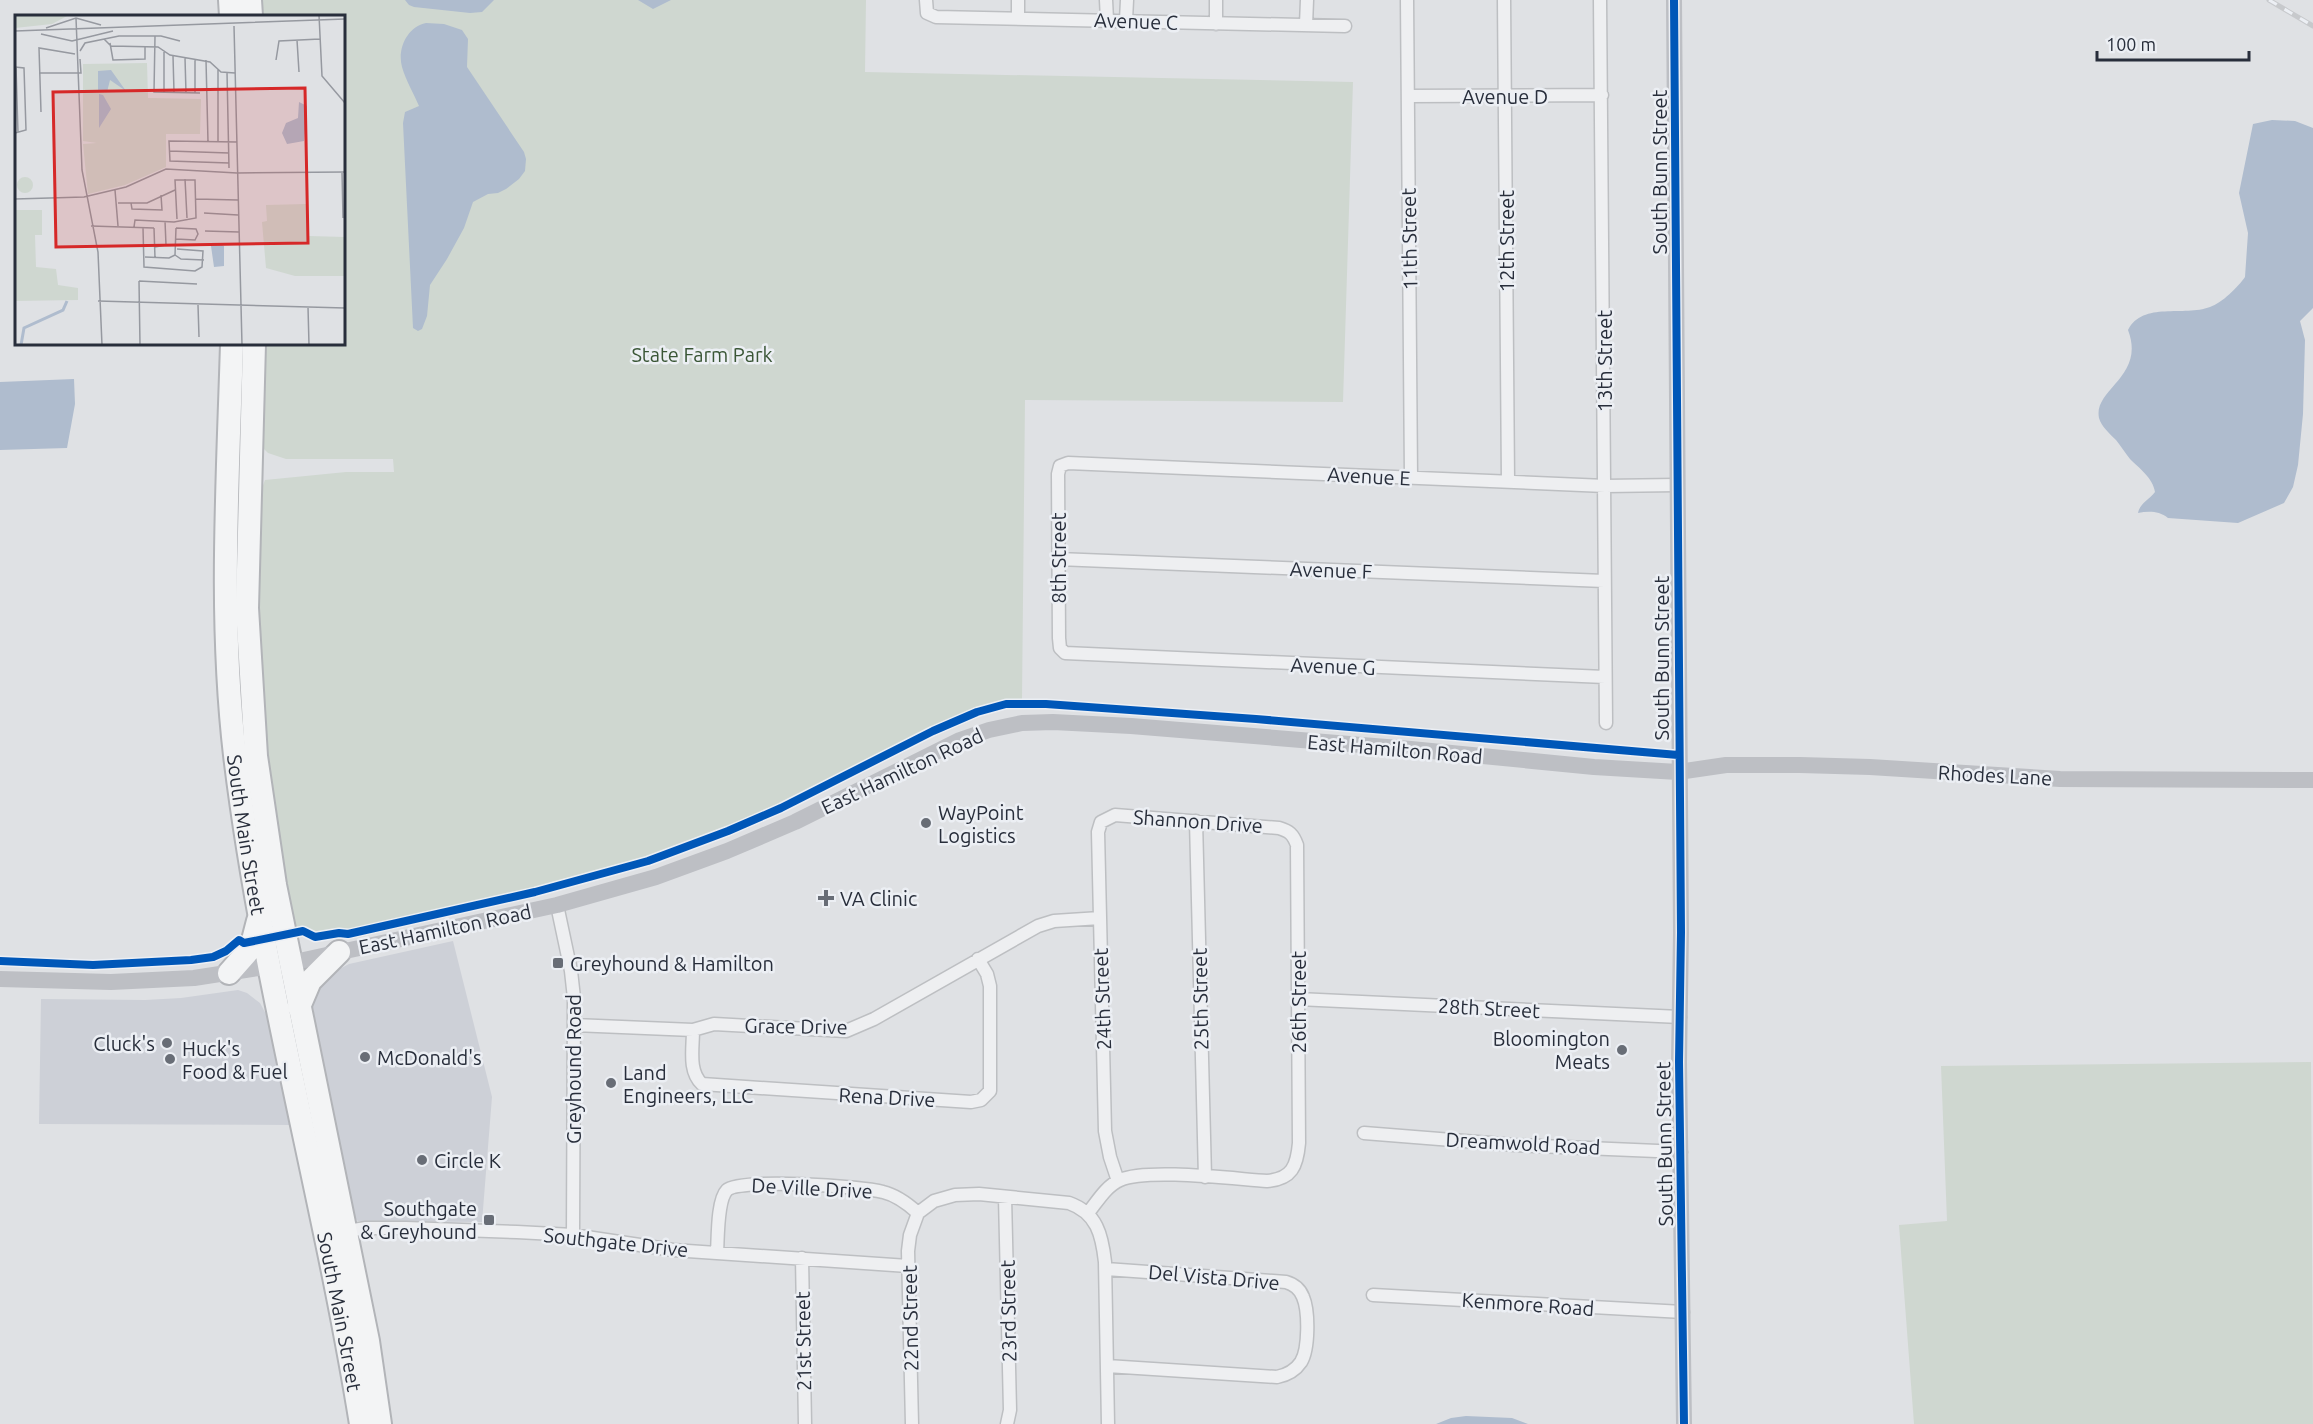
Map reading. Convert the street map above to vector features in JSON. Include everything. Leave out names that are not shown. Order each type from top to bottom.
[{"type":"highway","points":[[230,0],[231,15]]},
{"type":"highway","points":[[250,0],[251,15]]},
{"type":"highway","name":"South Main Street","points":[[232,345],[226,525],[227,652],[235,754],[259,917],[299,1007],[335,1234],[345,1328],[360,1424]]},
{"type":"highway","name":"South Main Street","points":[[254,345],[247,597],[253,718],[280,965],[335,1234],[368,1341],[380,1424]]},
{"type":"highway","points":[[229,973],[251,948],[259,917]]},
{"type":"highway","points":[[299,1007],[310,981],[339,952]]},
{"type":"street","name":"Avenue C","points":[[926,0],[927,13],[936,17],[1345,27]]},
{"type":"street","points":[[1018,0],[1018,18]]},
{"type":"street","points":[[1106,0],[1107,20]]},
{"type":"street","points":[[1126,20],[1127,0]]},
{"type":"street","points":[[1216,0],[1216,24]]},
{"type":"street","points":[[1306,26],[1307,0]]},
{"type":"street","name":"11th Street","points":[[1407,0],[1411,477]]},
{"type":"street","name":"12th Street","points":[[1504,0],[1508,482]]},
{"type":"street","name":"13th Street","points":[[1600,0],[1606,723]]},
{"type":"street","name":"South Bunn Street","points":[[1674,0],[1684,1424]]},
{"type":"street","name":"Avenue D","points":[[1409,96],[1602,95]]},
{"type":"street","name":"Avenue E","points":[[1061,465],[1068,463],[1605,486],[1677,485]]},
{"type":"street","name":"8th Street","points":[[1061,465],[1058,474],[1058,559],[1059,638],[1062,652]]},
{"type":"street","name":"Avenue F","points":[[1058,559],[1604,581]]},
{"type":"street","name":"Avenue G","points":[[1062,652],[1253,663],[1605,677]]},
{"type":"street","name":"East Hamilton Road","points":[[0,979],[146,982],[229,973],[280,965],[557,905],[645,880],[727,851],[795,822],[960,740],[989,730],[1022,723],[1053,722],[1131,726],[1594,767],[1678,772]]},
{"type":"street","name":"Rhodes Lane","points":[[1678,772],[1726,765],[1800,765],[1870,767],[2050,779],[2313,780]]},
{"type":"street","name":"Shannon Drive","points":[[1105,819],[1115,815],[1196,821],[1279,828],[1291,833]]},
{"type":"street","name":"24th Street","points":[[1105,819],[1101,822],[1098,832],[1105,1131],[1118,1181]]},
{"type":"street","name":"25th Street","points":[[1196,821],[1205,1177]]},
{"type":"street","name":"26th Street","points":[[1205,1177],[1267,1181],[1284,1177],[1298,1160],[1297,845],[1291,833]]},
{"type":"street","name":"Greyhound Road","points":[[557,905],[571,971],[574,998],[573,1235]]},
{"type":"street","name":"Grace Drive","points":[[574,1025],[693,1030],[714,1024],[846,1030],[874,1019],[1038,926],[1054,921],[1100,918]]},
{"type":"street","name":"Rena Drive","points":[[693,1030],[693,1069],[696,1078],[702,1084],[971,1102],[981,1100],[990,1091],[991,1000],[987,974],[978,959]]},
{"type":"street","name":"28th Street","points":[[1298,999],[1680,1017]]},
{"type":"street","name":"Dreamwold Road","points":[[1364,1133],[1515,1145],[1681,1152]]},
{"type":"street","points":[[1088,1213],[1103,1194],[1118,1181],[1137,1176],[1154,1175],[1205,1177]]},
{"type":"street","name":"De Ville Drive","points":[[717,1253],[721,1200],[733,1185],[758,1183],[883,1192],[909,1204],[918,1213]]},
{"type":"street","points":[[918,1213],[934,1201],[948,1196],[979,1194],[1070,1203],[1088,1213],[1095,1220],[1102,1238],[1106,1269],[1108,1424]]},
{"type":"street","name":"23rd Street","points":[[1005,1197],[1010,1410],[1007,1424]]},
{"type":"street","name":"22nd Street","points":[[912,1424],[908,1266],[910,1235],[918,1213]]},
{"type":"street","name":"Southgate Drive","points":[[335,1234],[366,1228],[424,1228],[573,1235],[641,1246],[908,1266]]},
{"type":"street","name":"21st Street","points":[[802,1258],[805,1424]]},
{"type":"street","name":"Del Vista Drive","points":[[1106,1269],[1286,1282],[1298,1289],[1303,1297],[1307,1328],[1306,1346],[1300,1363],[1290,1372],[1277,1377],[1107,1366]]},
{"type":"street","name":"Kenmore Road","points":[[1373,1295],[1683,1312]]},
{"type":"shaded area","points":[[453,941],[492,1097],[482,1222],[358,1221],[350,1214],[312,1002],[319,980],[349,964]]},
{"type":"shaded area","points":[[238,990],[247,993],[260,1003],[267,1016],[280,1083],[283,1086],[292,1125],[39,1124],[41,999],[145,1000],[181,998]]},
{"type":"green space","name":"State Farm Park","points":[[257,0],[866,0],[865,72],[1353,82],[1343,402],[1025,400],[1022,699],[1004,702],[957,718],[797,798],[686,845],[529,891],[316,940],[304,936],[294,923],[269,794],[257,638],[259,496],[265,480],[346,472],[394,472],[393,459],[286,459],[268,453],[260,445],[260,345],[345,345],[345,15],[258,15]]},
{"type":"green space","points":[[2311,1062],[2313,1424],[1914,1424],[1899,1225],[1947,1221],[1941,1066]]},
{"type":"water","points":[[405,0],[494,0],[482,12],[470,13],[414,7]]},
{"type":"water","points":[[638,0],[671,0],[653,9]]},
{"type":"water","points":[[444,24],[462,30],[468,39],[467,67],[524,152],[526,159],[525,171],[519,179],[498,193],[488,194],[473,202],[464,228],[430,285],[427,316],[422,329],[418,331],[413,328],[403,123],[405,112],[419,106],[404,72],[401,53],[409,34],[419,25]]},
{"type":"water","points":[[2272,120],[2295,121],[2313,128],[2313,308],[2300,321],[2305,340],[2303,414],[2298,465],[2293,487],[2284,503],[2238,523],[2168,518],[2154,512],[2138,513],[2155,492],[2154,487],[2149,478],[2106,430],[2099,418],[2099,408],[2130,360],[2132,346],[2128,330],[2135,321],[2154,313],[2200,310],[2210,307],[2220,302],[2245,277],[2248,233],[2239,193],[2253,124]]},
{"type":"water","points":[[74,379],[75,404],[67,448],[0,450],[0,382]]},
{"type":"water","points":[[1466,1416],[1512,1418],[1528,1424],[1436,1424],[1451,1418]]},
{"type":"railway","points":[[2269,0],[2313,26]]},
{"type":"cycle path","points":[[1674,0],[1681,932],[1679,1062],[1684,1424]]},
{"type":"cycle path","points":[[0,961],[93,965],[191,960],[213,957],[226,951],[239,940],[244,943],[303,931],[315,937],[339,933],[348,934],[535,892],[648,861],[728,831],[781,808],[933,731],[977,712],[1006,704],[1046,704],[1256,719],[1678,755]]},
{"type":"place","name":"WayPoint Logistics","points":[[926,823]]},
{"type":"place","name":"VA Clinic","points":[[826,898]]},
{"type":"place","name":"Greyhound & Hamilton","points":[[558,963]]},
{"type":"place","name":"Cluck's","points":[[167,1043]]},
{"type":"place","name":"Bloomington Meats","points":[[1622,1050]]},
{"type":"place","name":"McDonald's","points":[[365,1057]]},
{"type":"place","name":"Huck's Food & Fuel","points":[[170,1059]]},
{"type":"place","name":"Land Engineers, LLC","points":[[611,1083]]},
{"type":"place","name":"Circle K","points":[[422,1160]]},
{"type":"place","name":"Southgate & Greyhound","points":[[489,1220]]}]
